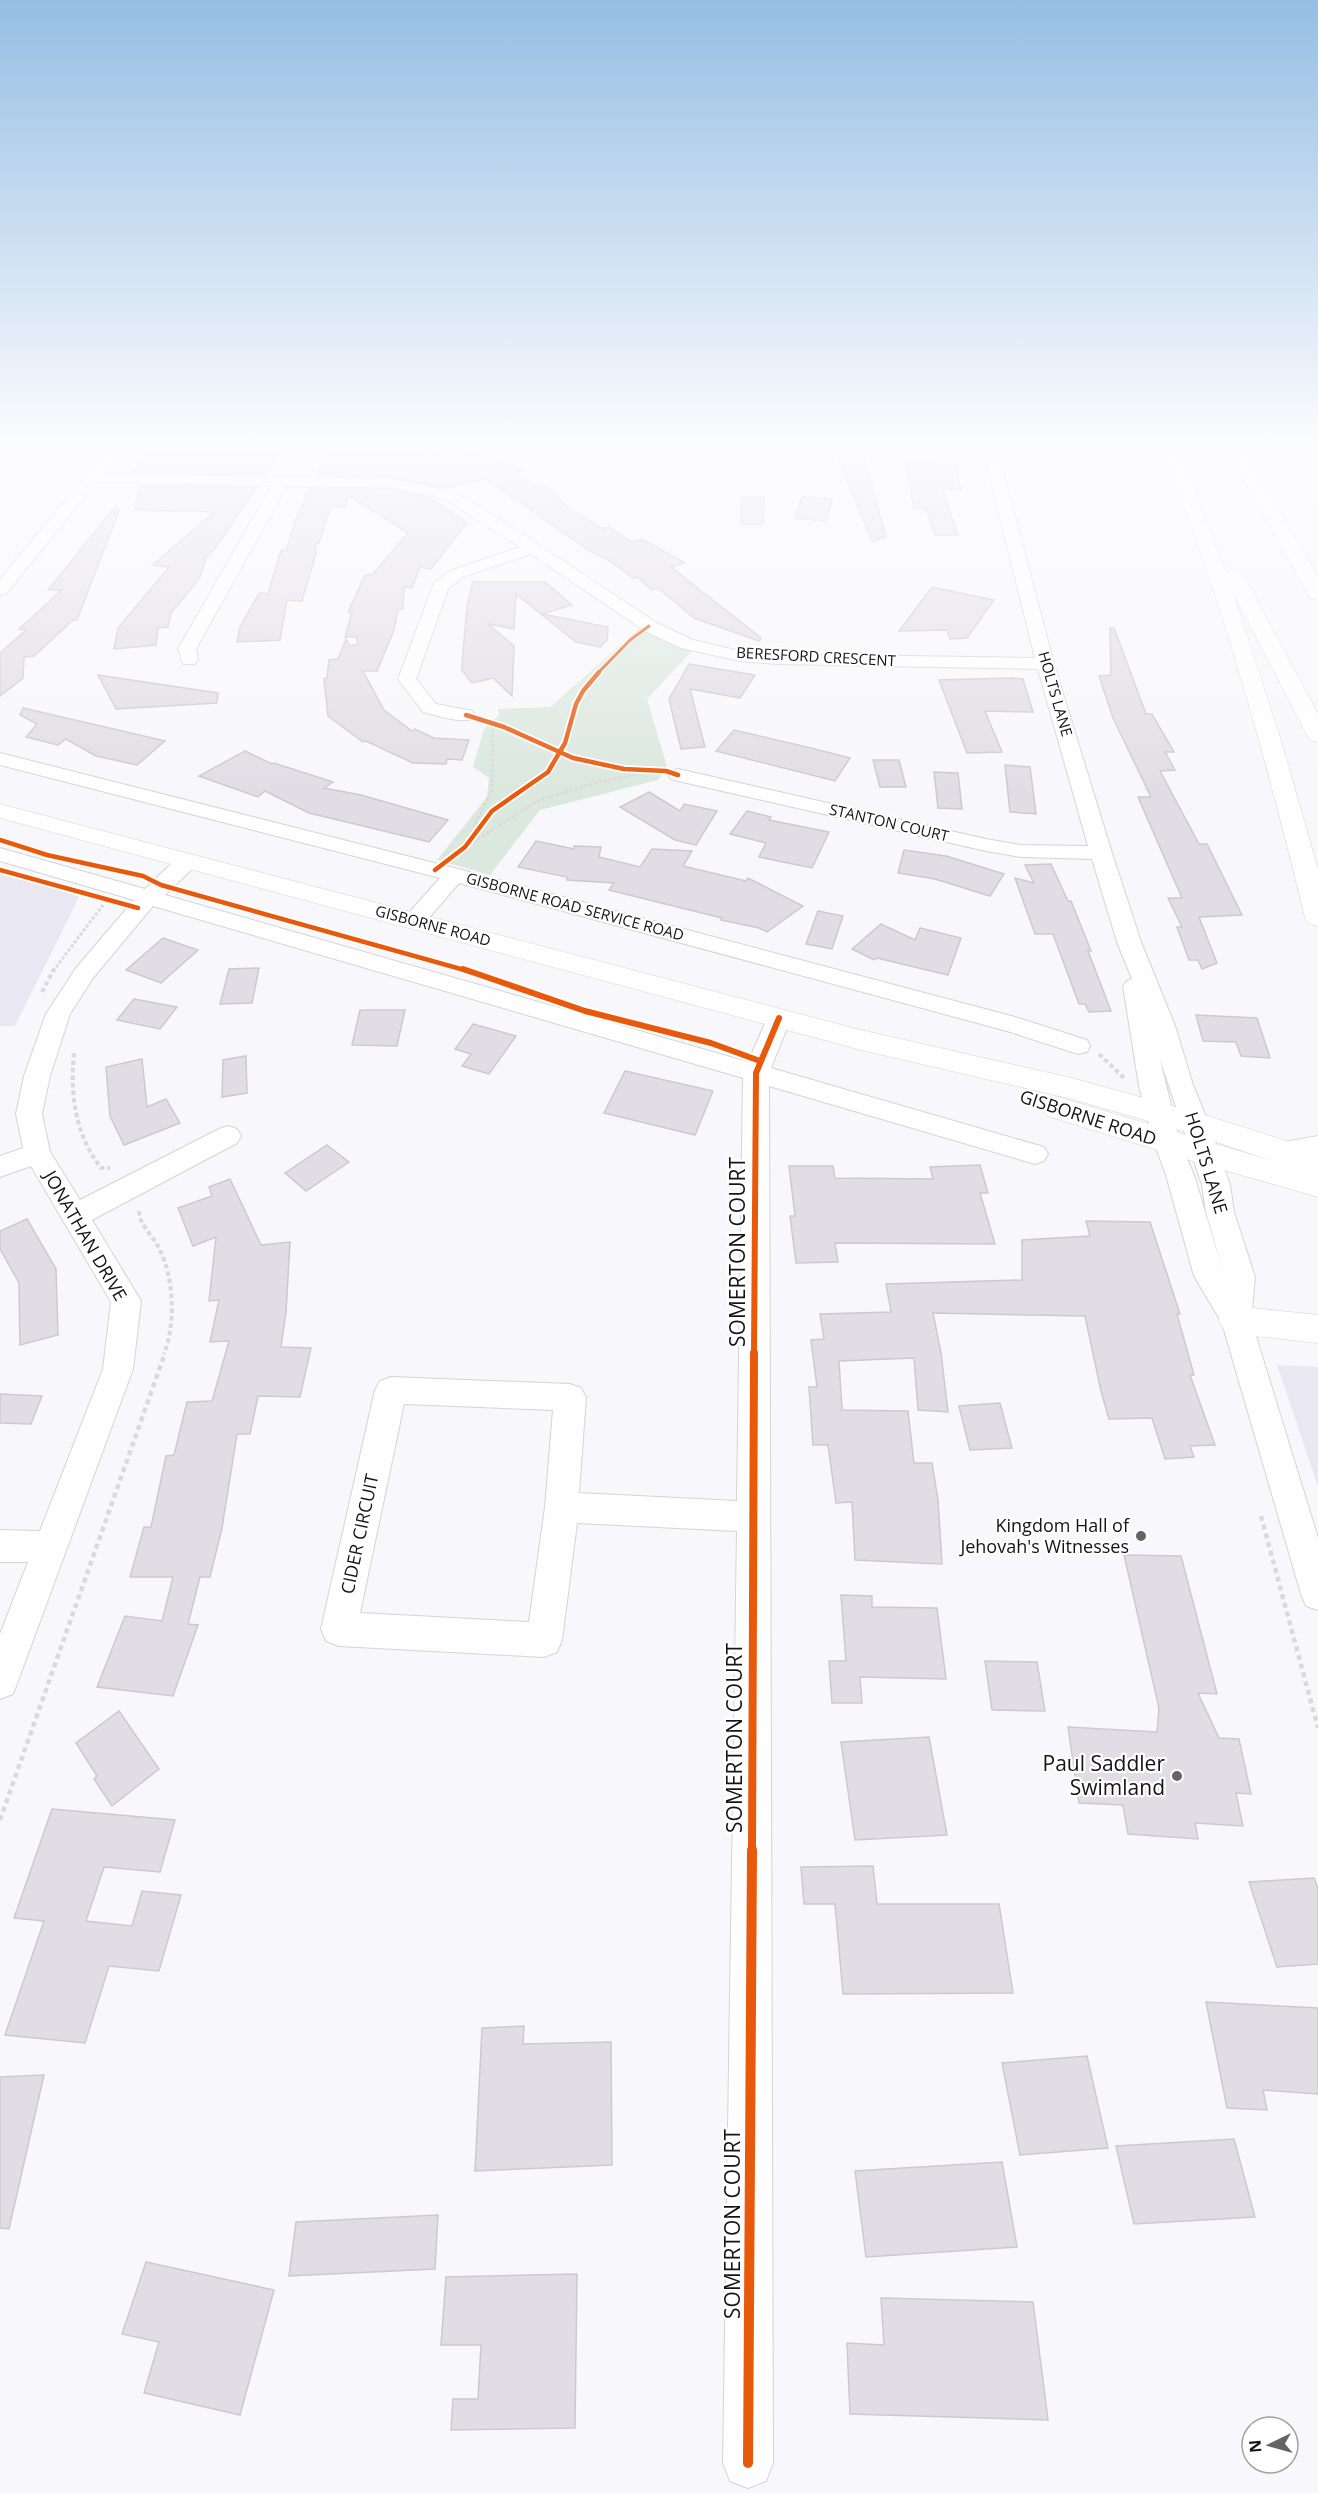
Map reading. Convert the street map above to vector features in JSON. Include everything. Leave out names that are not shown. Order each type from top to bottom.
[{"type":"main road","points":[[1213,560],[1288,800],[1318,918]]},
{"type":"main road","points":[[1225,560],[1318,735]]},
{"type":"main road","points":[[1298,560],[1318,594]]},
{"type":"main road","points":[[1308,560],[1318,573]]},
{"type":"main road","name":"GISBORNE ROAD","points":[[2,811],[861,1041],[941,1056],[1164,1129],[1206,1154],[1318,1185]]},
{"type":"main road","name":"GISBORNE ROAD","points":[[1164,1129],[1197,1125],[1318,1163]]},
{"type":"main road","points":[[1284,1152],[1318,1148]]},
{"type":"main road","points":[[1236,1320],[1318,1329]]},
{"type":"street","points":[[0,590],[24,560]]},
{"type":"street","points":[[189,660],[187,649],[237,560]]},
{"type":"street","points":[[466,715],[430,708],[407,679],[440,587],[456,574],[496,560]]},
{"type":"street","name":"BERESFORD CRESCENT","points":[[551,560],[651,627],[687,644],[740,656],[1045,664]]},
{"type":"street","name":"HOLTS LANE","points":[[1018,560],[1045,664],[1129,942],[1163,1026],[1180,1085],[1197,1125],[1216,1185],[1220,1212],[1240,1278],[1236,1320]]},
{"type":"street","name":"GISBORNE ROAD SERVICE ROAD","points":[[0,759],[445,873],[1014,1025],[1078,1046]]},
{"type":"street","points":[[0,773],[37,770]]},
{"type":"street","name":"STANTON COURT","points":[[678,775],[986,845],[1021,851],[1101,853]]},
{"type":"street","points":[[0,854],[144,902],[756,1073],[1035,1154]]},
{"type":"street","name":"JONATHAN DRIVE","points":[[0,1681],[118,1369],[126,1301],[37,1153],[29,1114],[37,1076],[58,1014],[84,973],[144,902],[188,861]]},
{"type":"street","points":[[414,921],[445,873]]},
{"type":"street","name":"HOLTS LANE","points":[[1129,942],[1152,1086],[1164,1129],[1180,1175],[1209,1276],[1236,1320],[1318,1594]]},
{"type":"street","name":"SOMERTON COURT","points":[[748,2463],[756,1073],[779,1018]]},
{"type":"street","points":[[76,1215],[228,1136]]},
{"type":"street","points":[[0,1167],[37,1153]]},
{"type":"street","name":"CIDER CIRCUIT","points":[[391,1390],[570,1397],[562,1507],[544,1640],[339,1629],[391,1390]]},
{"type":"street","points":[[562,1507],[753,1517]]},
{"type":"street","points":[[0,1546],[50,1547]]},
{"type":"path","points":[[466,715],[504,727]]},
{"type":"path","points":[[465,847],[492,789],[496,724]]},
{"type":"path","points":[[624,769],[678,775]]},
{"type":"path","points":[[465,847],[539,801],[599,782],[654,771]]},
{"type":"path","points":[[445,873],[488,819]]},
{"type":"path","points":[[95,898],[144,902]]},
{"type":"path","points":[[1078,1046],[1099,1053],[1129,1082]]},
{"type":"shaded area","points":[[641,627],[692,651],[647,699],[667,766],[658,780],[540,810],[490,875],[437,860],[487,797],[489,778],[473,767],[484,729],[499,715],[498,709],[550,707]]},
{"type":"shaded area","points":[[0,866],[79,897],[15,1026],[0,1026]]},
{"type":"shaded area","points":[[1277,1365],[1318,1367],[1318,1487]]},
{"type":"building","points":[[72,560],[100,560],[77,620],[73,620],[34,656],[24,657],[23,678],[0,696],[0,653],[26,630],[19,629],[62,590],[48,590]]},
{"type":"building","points":[[158,560],[206,560],[199,579],[171,613],[168,627],[158,628],[156,645],[114,649],[118,628],[169,567],[153,565]]},
{"type":"building","points":[[278,560],[314,560],[302,601],[287,600],[280,640],[237,642],[240,627],[259,593],[268,594]]},
{"type":"building","points":[[385,560],[438,560],[431,569],[420,567],[412,588],[404,587],[403,609],[398,609],[394,630],[377,671],[363,671],[384,710],[412,731],[415,729],[434,738],[469,740],[462,760],[447,759],[446,764],[413,763],[366,741],[363,742],[328,716],[324,679],[327,678],[329,660],[338,659],[346,639],[350,646],[358,644],[357,637],[345,637],[352,612],[348,612],[365,575],[372,575]]},
{"type":"building","points":[[680,560],[685,563],[671,567],[761,638],[759,641],[694,618],[658,588],[652,590],[637,577],[633,578],[610,561]]},
{"type":"building","points":[[473,582],[545,582],[572,605],[542,614],[608,627],[607,640],[600,647],[576,642],[516,594],[514,629],[488,624],[514,646],[512,696],[493,678],[472,683],[462,670],[462,666],[467,606]]},
{"type":"building","points":[[932,587],[994,600],[967,638],[950,639],[947,630],[899,631]]},
{"type":"building","points":[[1110,628],[1114,628],[1146,714],[1152,714],[1174,752],[1165,752],[1175,770],[1160,771],[1199,844],[1207,844],[1242,915],[1199,917],[1217,963],[1202,969],[1198,960],[1189,960],[1177,927],[1182,927],[1168,898],[1182,898],[1138,797],[1151,797],[1113,718],[1099,676],[1111,675]]},
{"type":"building","points":[[689,664],[755,675],[740,698],[690,689],[705,747],[681,749],[669,699]]},
{"type":"building","points":[[98,675],[218,693],[217,703],[116,709]]},
{"type":"building","points":[[1023,679],[1033,712],[985,711],[1002,752],[967,753],[939,680]]},
{"type":"building","points":[[23,708],[165,741],[137,765],[96,756],[66,739],[58,745],[26,737],[37,724],[20,715]]},
{"type":"building","points":[[734,730],[850,758],[835,781],[716,751]]},
{"type":"building","points":[[245,751],[272,764],[333,782],[324,788],[361,795],[448,820],[429,842],[309,813],[265,791],[258,797],[199,776]]},
{"type":"building","points":[[873,760],[899,760],[906,787],[880,787]]},
{"type":"building","points":[[1005,765],[1030,767],[1036,814],[1010,812]]},
{"type":"building","points":[[934,772],[958,773],[962,809],[938,808]]},
{"type":"building","points":[[649,792],[680,811],[684,804],[717,811],[696,845],[675,840],[620,807]]},
{"type":"building","points":[[747,811],[771,817],[769,820],[829,832],[812,868],[759,857],[766,843],[730,834]]},
{"type":"building","points":[[536,841],[574,849],[574,846],[601,847],[599,857],[640,867],[652,849],[692,851],[683,866],[746,881],[748,878],[803,906],[767,932],[759,928],[721,920],[722,918],[609,890],[614,883],[567,880],[567,877],[518,867]]},
{"type":"building","points":[[904,850],[946,856],[1004,874],[990,896],[935,879],[898,873]]},
{"type":"building","points":[[1051,864],[1068,901],[1071,901],[1111,1011],[1089,1012],[1085,1004],[1079,1004],[1053,934],[1035,934],[1015,878],[1034,883],[1025,865]]},
{"type":"building","points":[[818,911],[843,916],[832,949],[806,944]]},
{"type":"building","points":[[881,924],[915,940],[920,928],[961,938],[948,975],[877,958],[874,960],[852,949]]},
{"type":"building","points":[[163,938],[198,950],[161,983],[126,970]]},
{"type":"building","points":[[259,968],[252,1003],[220,1004],[229,969]]},
{"type":"building","points":[[134,999],[177,1007],[160,1029],[117,1020]]},
{"type":"building","points":[[360,1010],[405,1010],[397,1046],[352,1045]]},
{"type":"building","points":[[1196,1015],[1257,1018],[1270,1058],[1241,1056],[1236,1042],[1203,1041]]},
{"type":"building","points":[[473,1024],[516,1036],[489,1074],[462,1066],[471,1054],[455,1049]]},
{"type":"building","points":[[246,1056],[247,1093],[222,1097],[223,1060]]},
{"type":"building","points":[[142,1059],[147,1107],[166,1099],[180,1123],[124,1145],[110,1116],[106,1067]]},
{"type":"building","points":[[625,1071],[713,1091],[695,1135],[604,1113]]},
{"type":"building","points":[[327,1145],[349,1162],[306,1191],[285,1173]]},
{"type":"building","points":[[980,1165],[988,1193],[980,1193],[995,1244],[835,1243],[838,1262],[796,1263],[790,1216],[795,1216],[789,1166],[833,1166],[835,1178],[933,1179],[930,1167]]},
{"type":"building","points":[[230,1179],[261,1245],[290,1242],[286,1312],[281,1347],[311,1348],[300,1397],[258,1396],[250,1434],[237,1434],[222,1528],[210,1577],[200,1577],[188,1624],[198,1625],[173,1696],[97,1687],[125,1616],[162,1621],[173,1577],[130,1577],[144,1527],[151,1527],[166,1456],[174,1455],[187,1402],[212,1401],[229,1341],[210,1342],[219,1300],[209,1301],[216,1237],[193,1246],[178,1208],[212,1196],[209,1187]]},
{"type":"building","points":[[27,1219],[56,1269],[58,1335],[20,1345],[19,1283],[0,1249],[0,1231]]},
{"type":"building","points":[[1086,1221],[1150,1222],[1180,1314],[1177,1314],[1194,1375],[1190,1375],[1215,1445],[1190,1446],[1194,1457],[1165,1459],[1152,1418],[1109,1419],[1085,1316],[933,1313],[941,1353],[948,1412],[918,1410],[914,1358],[839,1361],[842,1410],[908,1411],[914,1463],[932,1463],[938,1500],[942,1564],[855,1560],[852,1502],[836,1503],[828,1445],[813,1445],[809,1387],[817,1387],[811,1340],[824,1339],[820,1314],[891,1312],[886,1284],[1022,1280],[1022,1240],[1090,1236]]},
{"type":"building","points":[[0,1394],[42,1396],[31,1424],[0,1423]]},
{"type":"building","points":[[1000,1403],[1012,1448],[970,1450],[959,1406]]},
{"type":"building","name":"Paul Saddler Swimland","points":[[1124,1555],[1181,1556],[1217,1694],[1198,1693],[1219,1738],[1239,1739],[1251,1794],[1236,1793],[1243,1826],[1195,1823],[1198,1839],[1128,1834],[1123,1805],[1079,1803],[1068,1727],[1157,1732],[1159,1708]]},
{"type":"building","points":[[841,1595],[872,1596],[872,1607],[937,1608],[946,1679],[860,1677],[862,1703],[832,1703],[829,1661],[846,1661]]},
{"type":"building","points":[[985,1661],[1037,1662],[1045,1711],[992,1710]]},
{"type":"building","points":[[119,1711],[159,1769],[112,1806],[94,1779],[97,1776],[76,1743]]},
{"type":"building","points":[[929,1737],[947,1835],[855,1840],[841,1742]]},
{"type":"building","points":[[52,1809],[175,1820],[160,1872],[104,1867],[86,1921],[132,1926],[142,1891],[181,1895],[159,1971],[109,1966],[85,2043],[5,2035],[44,1921],[14,1918]]},
{"type":"building","points":[[873,1866],[877,1904],[999,1904],[1013,1993],[843,1994],[835,1904],[804,1904],[801,1867]]},
{"type":"building","points":[[1314,1878],[1318,1888],[1318,1964],[1277,1967],[1249,1882]]},
{"type":"building","points":[[1206,2002],[1318,2008],[1318,2094],[1263,2090],[1267,2110],[1227,2108]]},
{"type":"building","points":[[524,2026],[523,2044],[611,2042],[612,2165],[475,2171],[482,2028]]},
{"type":"building","points":[[1087,2056],[1108,2148],[1020,2155],[1002,2063]]},
{"type":"building","points":[[44,2075],[9,2229],[0,2228],[0,2077]]},
{"type":"building","points":[[1234,2139],[1255,2217],[1134,2224],[1116,2146]]},
{"type":"building","points":[[1002,2162],[1017,2247],[866,2257],[855,2171]]},
{"type":"building","points":[[438,2215],[435,2269],[289,2276],[296,2222]]},
{"type":"building","points":[[146,2262],[274,2290],[240,2415],[144,2393],[159,2342],[122,2334]]},
{"type":"building","points":[[577,2274],[575,2428],[451,2430],[453,2399],[478,2399],[481,2345],[441,2345],[446,2277]]},
{"type":"building","points":[[881,2298],[1033,2302],[1048,2420],[850,2414],[847,2343],[884,2345]]},
{"type":"cycle path","points":[[435,870],[465,847],[492,811],[548,772],[565,743],[576,704],[583,691],[608,661],[649,626]]},
{"type":"cycle path","points":[[466,715],[504,727],[573,758],[624,769],[666,771],[678,775]]},
{"type":"cycle path","points":[[0,840],[47,855],[143,876],[161,885],[440,961],[585,1011],[711,1043],[760,1061]]},
{"type":"cycle path","points":[[0,870],[138,908]]},
{"type":"cycle path","points":[[748,2463],[756,1073],[779,1018]]},
{"type":"place","name":"Kingdom Hall of Jehovah's Witnesses","points":[[1141,1536]]},
{"type":"place","name":"Paul Saddler Swimland","points":[[1177,1776]]}]
